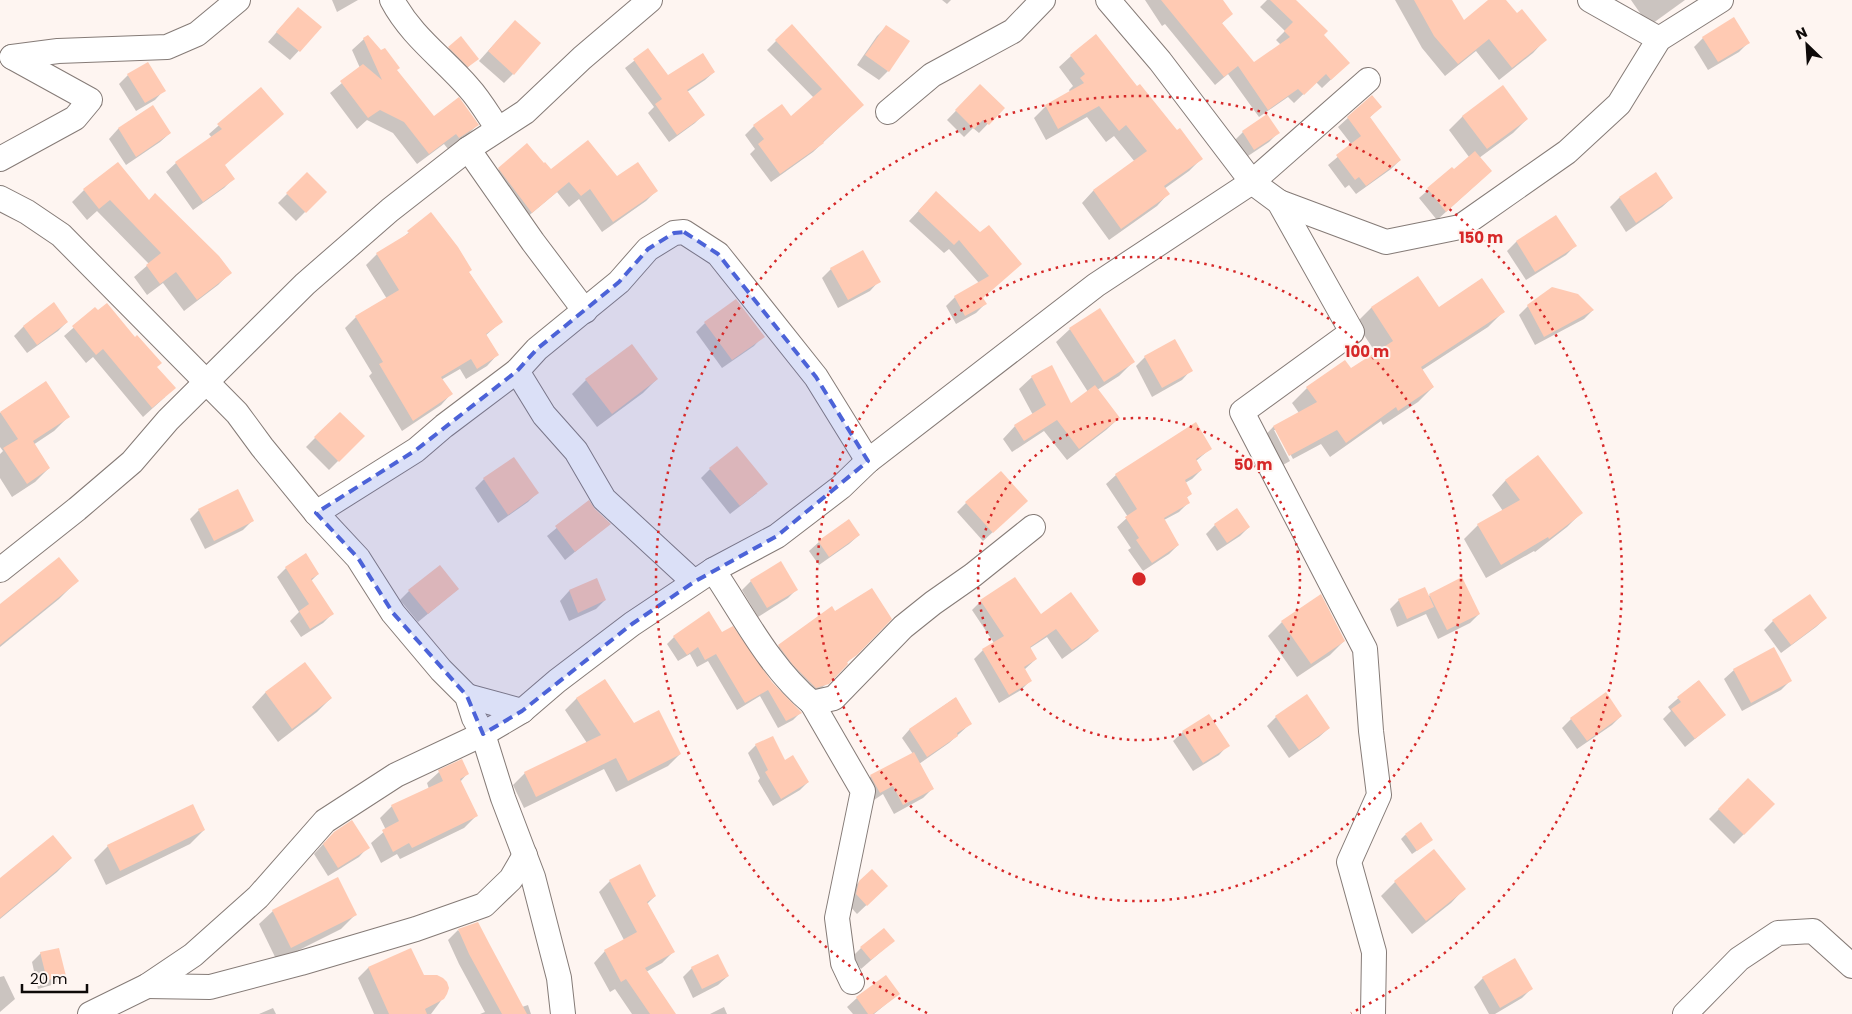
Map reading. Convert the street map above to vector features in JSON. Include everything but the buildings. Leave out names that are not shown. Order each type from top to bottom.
[{"type":"street","points":[[0,159],[75,118],[90,100],[12,57],[58,51],[167,47],[197,34],[238,0]]},
{"type":"street","points":[[392,0],[400,16],[418,37],[470,89],[498,129]]},
{"type":"street","points":[[0,570],[120,473],[145,448],[168,420],[305,284],[390,210],[468,148],[525,112],[582,58],[650,0]]},
{"type":"street","points":[[888,112],[932,75],[1013,31],[1043,0]]},
{"type":"street","points":[[1108,0],[1160,61],[1252,182],[1279,202],[1386,242],[1460,227],[1567,152],[1619,104],[1659,39],[1721,0]]},
{"type":"street","points":[[1590,0],[1659,39]]},
{"type":"street","points":[[90,1014],[147,986],[193,955],[258,897],[325,821],[396,774],[483,734],[522,711],[557,681],[625,630],[704,576],[777,536],[841,487],[868,461],[1096,285],[1252,182],[1368,80]]},
{"type":"street","points":[[468,148],[532,242],[585,311]]},
{"type":"street","points":[[0,198],[27,212],[61,235],[237,412],[262,447],[316,513],[358,558],[393,613],[441,670],[467,696],[474,718],[483,734],[503,798],[533,877],[558,978],[564,1014]]},
{"type":"street","points":[[1279,202],[1352,332],[1242,412],[1366,649],[1371,731],[1380,795],[1349,862],[1374,952],[1373,1014]]},
{"type":"street","points":[[316,513],[416,450],[444,426],[517,371],[536,348],[585,311],[619,282],[648,249],[674,233],[684,232],[718,254],[816,377],[868,461]]},
{"type":"street","points":[[517,371],[544,415],[576,451],[604,498],[704,576],[796,689],[812,703],[863,791],[837,918],[843,963],[852,982]]},
{"type":"street","points":[[812,703],[834,698],[903,627],[1033,527]]},
{"type":"street","points":[[467,696],[522,711]]},
{"type":"street","points":[[147,986],[210,987],[301,963],[416,929],[484,905],[512,880],[524,854]]},
{"type":"street","points":[[1685,1014],[1739,959],[1778,933],[1813,931],[1852,966]]},
{"type":"highlighted area","points":[[684,232],[718,254],[816,377],[868,461],[777,536],[694,582],[632,624],[522,711],[483,734],[467,696],[393,613],[358,558],[316,513],[416,450],[517,371],[537,349],[619,282],[648,249],[674,233]]}]
